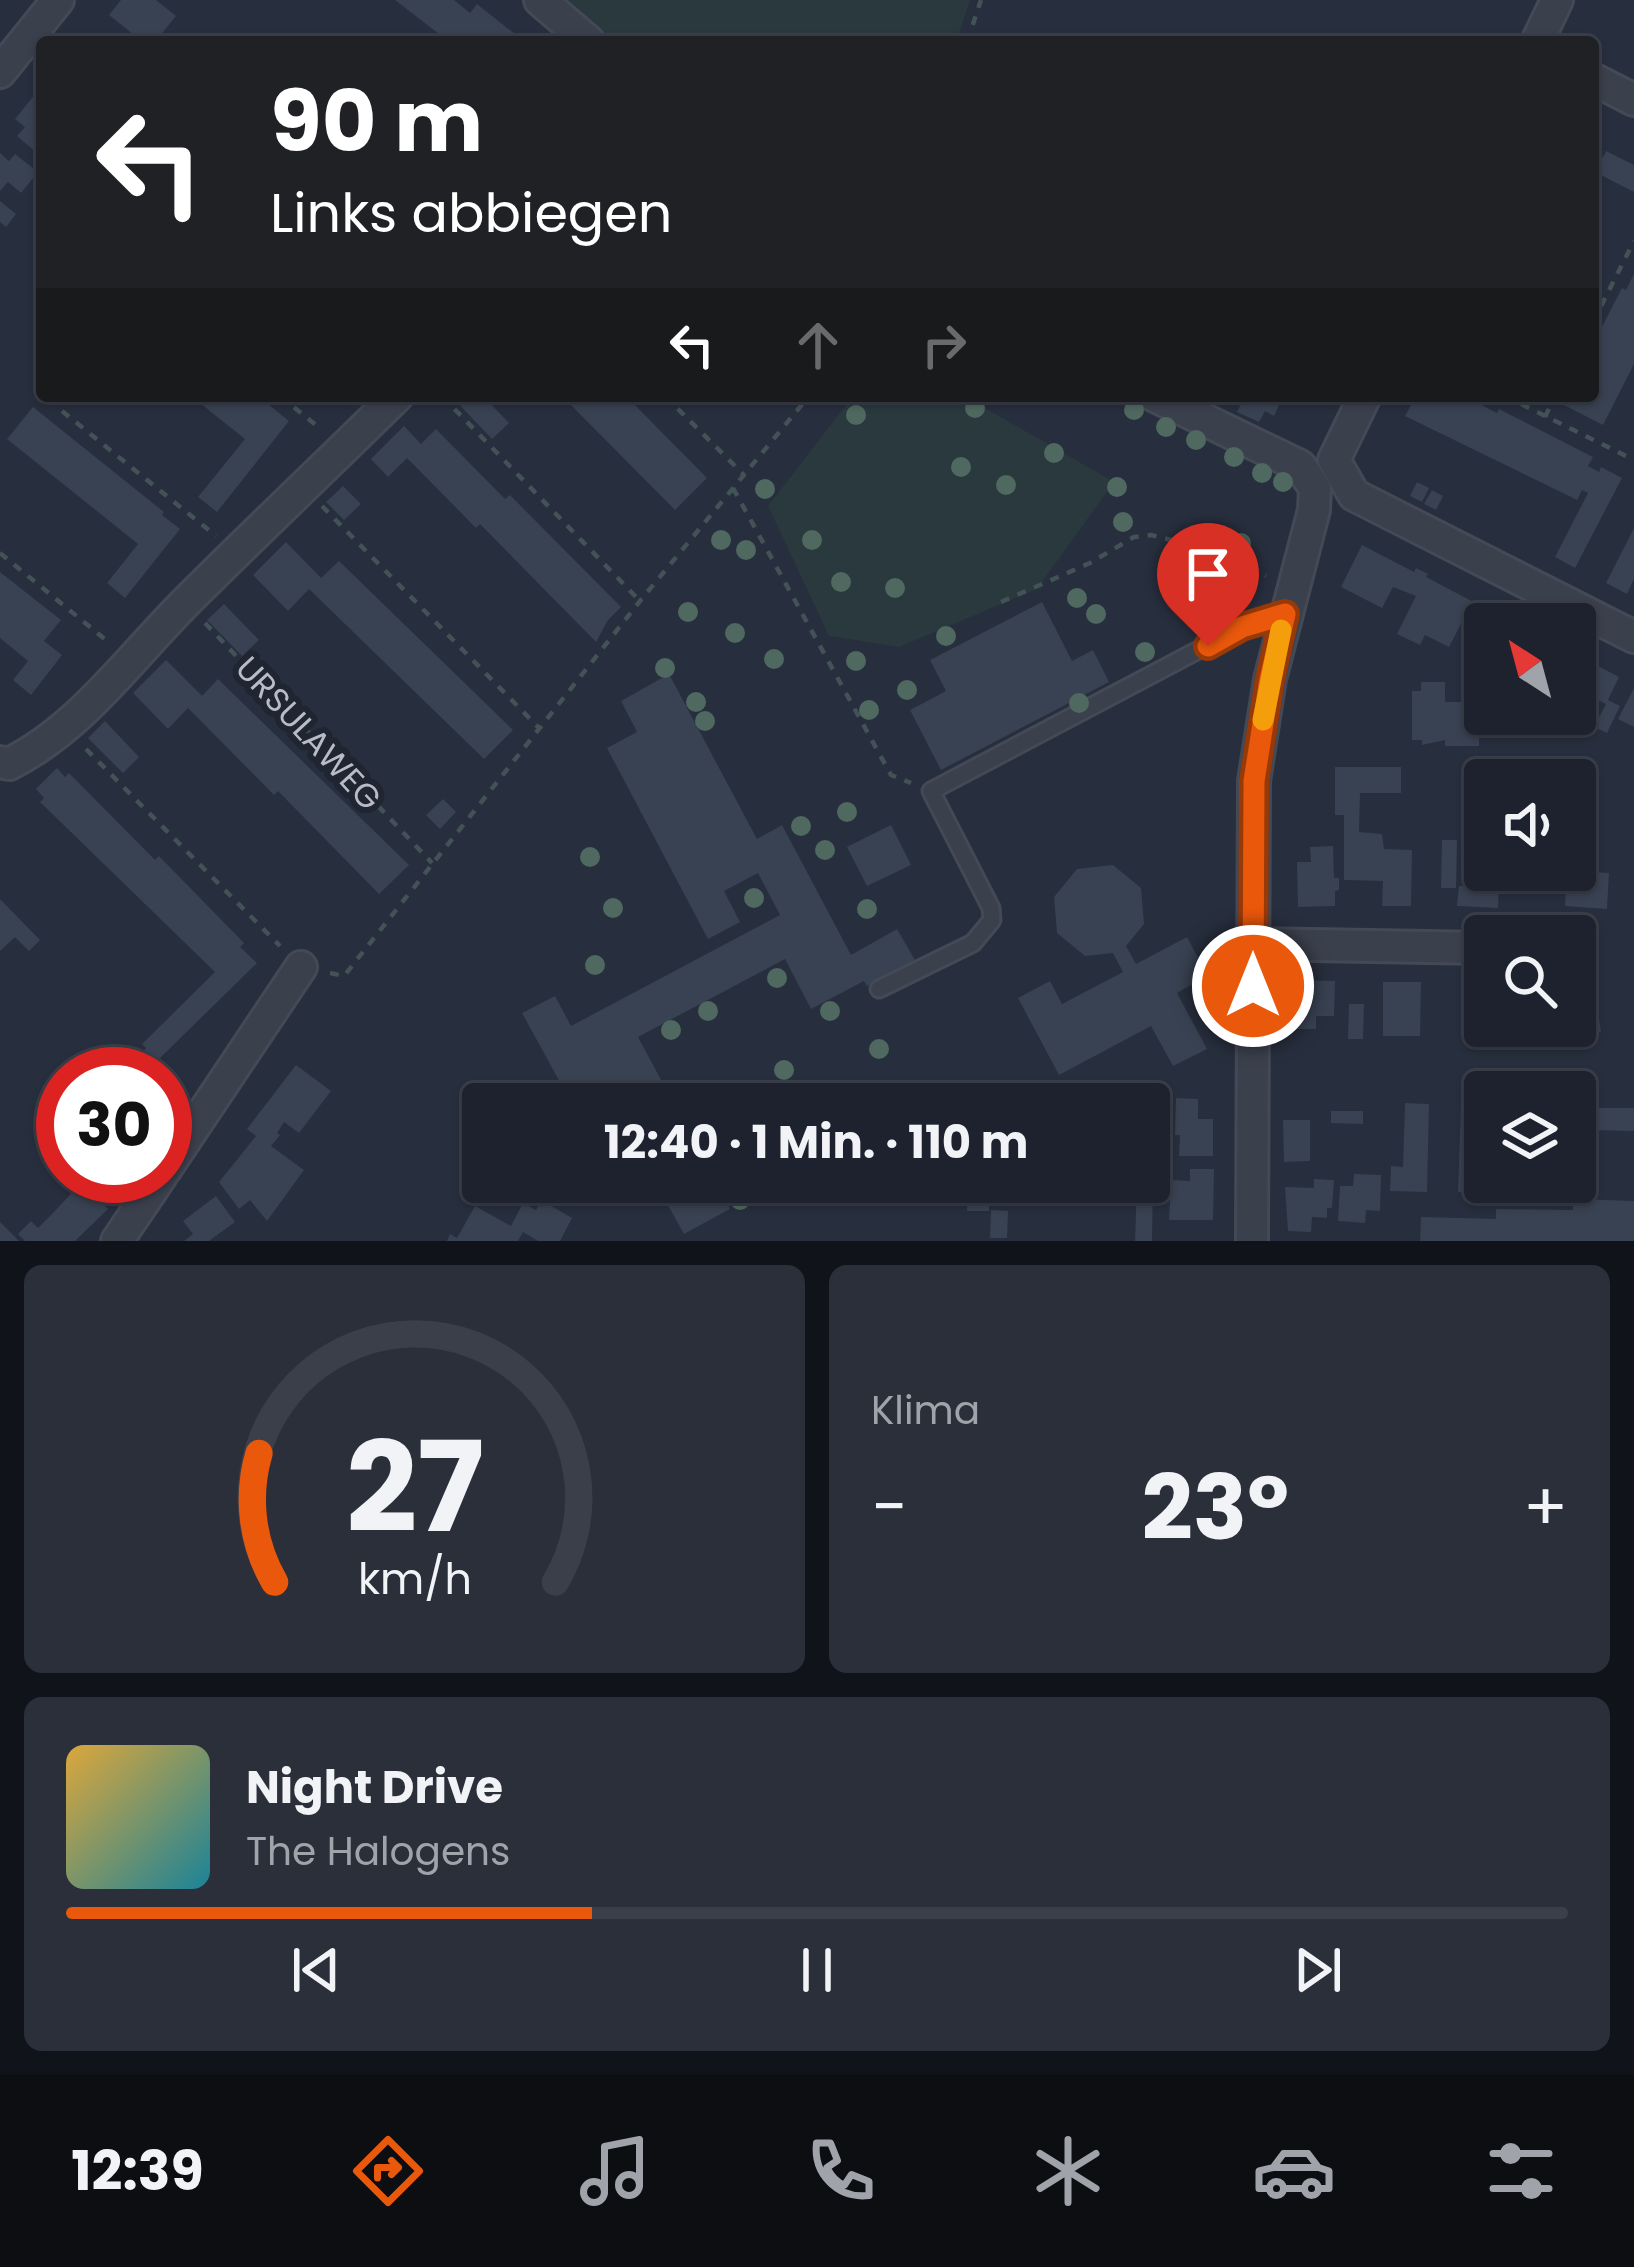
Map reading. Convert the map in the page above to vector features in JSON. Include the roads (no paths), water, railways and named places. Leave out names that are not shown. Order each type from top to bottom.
[{"type":"street","points":[[0,72],[58,0]]},
{"type":"street","points":[[540,0],[583,36]]},
{"type":"street","points":[[1540,36],[1557,0]]},
{"type":"street","points":[[1599,82],[1634,100]]},
{"type":"street","points":[[0,762],[9,764],[33,752],[65,728],[391,402]]},
{"type":"street","points":[[1167,402],[1300,466],[1315,488],[1314,510],[1270,679],[1254,781],[1252,1241]]},
{"type":"street","points":[[1362,402],[1334,460],[1354,495],[1634,638]]},
{"type":"street","points":[[1253,944],[1464,948]]},
{"type":"street","points":[[192,1130],[301,967]]},
{"type":"street","points":[[117,1241],[143,1203]]},
{"type":"lane","points":[[879,989],[973,943],[992,920],[991,908],[931,791],[1288,603]]}]
